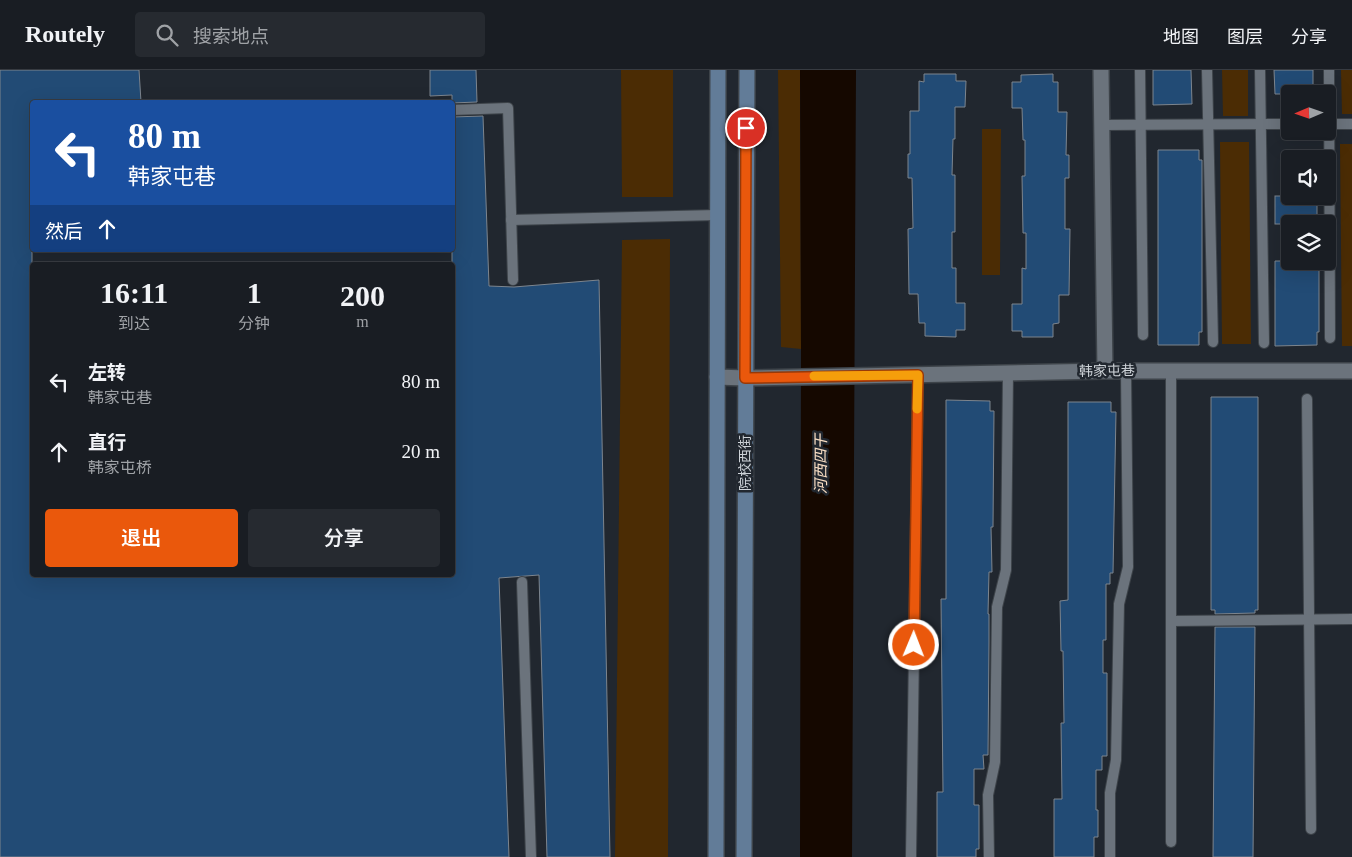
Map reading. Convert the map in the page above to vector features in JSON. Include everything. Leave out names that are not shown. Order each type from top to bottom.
[{"type":"main road","name":"院校西街","points":[[716,857],[718,70]]},
{"type":"main road","name":"院校西街","points":[[744,857],[747,70]]},
{"type":"street","points":[[1101,70],[1105,371]]},
{"type":"street","name":"韩家屯巷","points":[[745,378],[1105,371],[1352,371]]},
{"type":"street","points":[[717,377],[745,378]]},
{"type":"lane","points":[[1140,70],[1143,335]]},
{"type":"lane","points":[[1207,70],[1213,342]]},
{"type":"lane","points":[[1260,70],[1264,342]]},
{"type":"lane","points":[[1329,70],[1329,85]]},
{"type":"lane","points":[[455,110],[508,108],[513,280]]},
{"type":"lane","points":[[1102,124],[1281,124]]},
{"type":"lane","points":[[1336,124],[1352,124]]},
{"type":"lane","points":[[1328,140],[1330,338]]},
{"type":"lane","points":[[511,220],[717,215]]},
{"type":"lane","points":[[1110,857],[1110,793],[1116,760],[1118,604],[1128,567],[1126,371]]},
{"type":"lane","points":[[1171,371],[1171,842]]},
{"type":"lane","points":[[989,857],[988,795],[994,762],[997,607],[1006,570],[1008,373]]},
{"type":"lane","points":[[911,857],[918,375]]},
{"type":"lane","points":[[1307,399],[1311,829]]},
{"type":"lane","points":[[522,582],[531,857]]},
{"type":"lane","points":[[1171,621],[1352,619]]},
{"type":"shaded area","points":[[621,70],[673,70],[673,197],[622,197]]},
{"type":"shaded area","points":[[778,70],[800,70],[801,349],[781,347]]},
{"type":"shaded area","points":[[1222,70],[1248,70],[1248,116],[1223,116]]},
{"type":"shaded area","points":[[1341,70],[1352,70],[1352,114],[1342,114]]},
{"type":"shaded area","points":[[982,129],[1001,129],[1000,275],[982,275]]},
{"type":"shaded area","points":[[1220,142],[1249,142],[1251,344],[1222,344]]},
{"type":"shaded area","points":[[1340,144],[1352,144],[1352,346],[1342,346]]},
{"type":"shaded area","points":[[670,239],[668,857],[615,857],[622,240]]},
{"type":"water","name":"河西四干","points":[[800,70],[856,70],[852,857],[800,857]]},
{"type":"building","points":[[0,70],[139,70],[141,100],[30,100],[30,252],[32,252],[32,262],[30,262],[30,577],[455,577],[455,262],[452,262],[452,252],[455,252],[455,117],[483,116],[489,286],[514,287],[599,280],[610,857],[547,857],[539,575],[499,578],[509,857],[0,857]]},
{"type":"building","points":[[430,70],[476,70],[477,102],[455,103],[455,100],[452,100],[452,95],[430,96]]},
{"type":"building","points":[[1153,70],[1191,70],[1192,104],[1153,105]]},
{"type":"building","points":[[1274,70],[1313,70],[1313,85],[1281,85],[1281,94],[1275,94]]},
{"type":"building","points":[[924,74],[956,74],[956,81],[966,81],[965,107],[955,107],[955,139],[953,139],[952,175],[955,175],[955,232],[952,232],[952,268],[956,268],[956,303],[965,303],[965,330],[956,330],[956,337],[925,336],[925,323],[919,323],[918,294],[909,294],[908,229],[913,228],[912,178],[908,178],[910,111],[919,111],[919,81],[924,82]]},
{"type":"building","points":[[1053,74],[1053,82],[1058,82],[1058,112],[1067,112],[1066,155],[1069,155],[1069,178],[1065,178],[1065,229],[1070,229],[1069,295],[1059,295],[1059,323],[1053,324],[1053,337],[1022,337],[1022,331],[1012,331],[1012,304],[1022,304],[1022,268],[1026,269],[1026,233],[1023,233],[1022,176],[1025,176],[1025,140],[1023,140],[1022,108],[1012,108],[1012,82],[1021,82],[1021,75]]},
{"type":"building","points":[[1158,150],[1199,150],[1199,160],[1202,160],[1202,332],[1199,332],[1199,345],[1158,345]]},
{"type":"building","points":[[1275,196],[1281,196],[1281,205],[1317,205],[1317,215],[1281,215],[1281,224],[1275,224]]},
{"type":"building","points":[[1275,261],[1281,261],[1281,270],[1319,270],[1319,332],[1317,332],[1317,345],[1275,346]]},
{"type":"building","points":[[1211,397],[1258,397],[1258,610],[1255,610],[1255,613],[1215,614],[1215,610],[1211,610]]},
{"type":"building","points":[[946,400],[990,401],[990,411],[994,411],[993,527],[991,527],[992,572],[989,572],[988,614],[988,755],[983,755],[984,769],[974,769],[974,805],[979,805],[979,849],[976,849],[976,857],[937,857],[937,792],[943,792],[941,599],[946,599]]},
{"type":"building","points":[[1068,402],[1111,402],[1111,412],[1116,412],[1113,573],[1110,573],[1110,584],[1106,584],[1106,640],[1103,640],[1103,673],[1107,673],[1107,756],[1102,756],[1102,770],[1096,770],[1098,837],[1094,837],[1094,857],[1054,857],[1054,799],[1062,799],[1061,723],[1064,723],[1060,601],[1068,600]]},
{"type":"building","points":[[1215,627],[1255,627],[1253,857],[1213,857]]},
{"type":"slow traffic","points":[[814,376],[918,375],[917,409]]},
{"type":"route","points":[[746,128],[745,378],[918,375],[914,645]]}]
